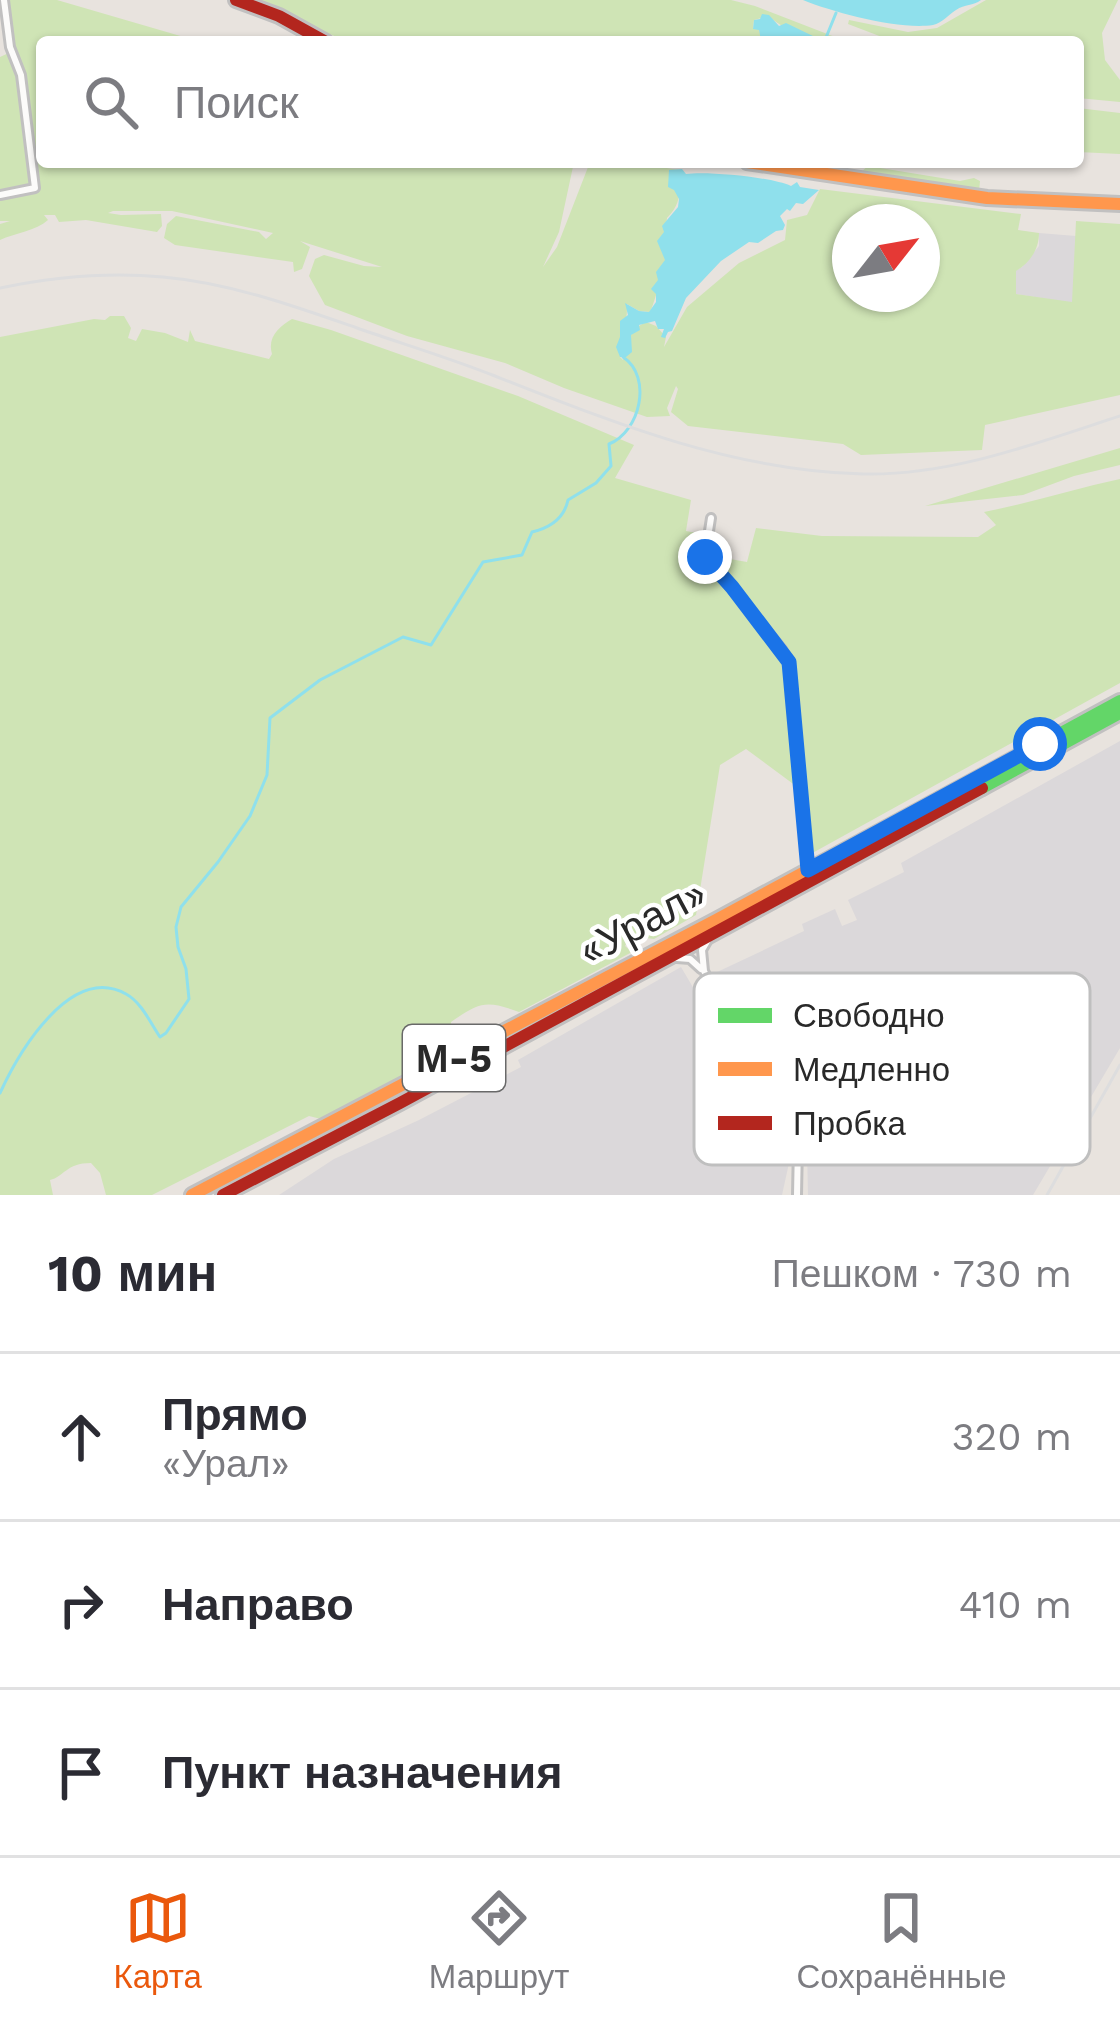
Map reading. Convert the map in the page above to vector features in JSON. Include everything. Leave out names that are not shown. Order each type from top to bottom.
[{"type":"main road","points":[[236,0],[315,36]]},
{"type":"main road","points":[[788,168],[987,197],[1120,204]]},
{"type":"main road","name":"«Урал»","points":[[192,1195],[1120,701]]},
{"type":"main road","name":"«Урал»","points":[[223,1195],[1120,716]]},
{"type":"street","points":[[0,195],[35,188],[21,74],[10,47],[4,0]]},
{"type":"street","points":[[0,51],[10,47]]},
{"type":"street","points":[[710,518],[705,557],[789,662],[808,870]]},
{"type":"street","points":[[704,971],[702,950],[714,933]]},
{"type":"street","points":[[658,963],[682,957],[704,971]]},
{"type":"street","points":[[797,1195],[798,1165]]},
{"type":"shaded area","points":[[1039,233],[1076,236],[1073,303],[1016,294],[1015,271],[1039,246]]},
{"type":"shaded area","points":[[1120,741],[1120,1048],[1090,1099],[1090,973],[715,973],[804,931],[802,924],[835,909],[842,926],[857,920],[848,900],[904,872],[901,863]]},
{"type":"shaded area","points":[[681,967],[694,989],[694,1165],[789,1165],[782,1195],[279,1195],[334,1159],[521,1067],[518,1060]]},
{"type":"shaded area","points":[[807,1165],[1051,1165],[1033,1195],[808,1195]]},
{"type":"green space","points":[[8,0],[57,0],[180,36],[36,36],[36,168],[573,168],[559,232],[543,267],[557,247],[588,168],[679,170],[679,196],[667,218],[666,256],[656,295],[650,312],[627,304],[620,350],[623,360],[632,333],[646,322],[666,337],[664,347],[687,307],[739,263],[785,240],[787,220],[807,215],[820,189],[1021,214],[1018,230],[1039,233],[1033,255],[1016,271],[1016,294],[1072,302],[1076,221],[1120,224],[1120,395],[985,425],[982,450],[861,455],[843,444],[688,426],[671,412],[676,386],[667,408],[670,416],[647,417],[505,363],[407,336],[325,305],[309,276],[315,259],[324,255],[382,267],[300,241],[310,247],[302,269],[294,272],[293,262],[175,245],[164,238],[167,224],[176,216],[259,232],[266,239],[273,233],[172,211],[113,211],[108,213],[161,214],[162,226],[157,232],[86,220],[59,222],[55,215],[44,215],[48,220],[43,224],[0,240],[0,224],[10,221],[0,221],[0,57],[13,51]]},
{"type":"green space","points":[[252,0],[731,0],[832,36],[806,36],[769,16],[754,20],[753,28],[761,36],[334,36]]},
{"type":"green space","points":[[986,0],[1118,0],[1102,33],[1105,60],[1120,80],[1120,102],[1084,99],[1084,36],[879,36],[848,24],[849,20],[908,32],[937,28]]},
{"type":"green space","points":[[1084,109],[1120,113],[1120,154],[1084,152]]},
{"type":"green space","points":[[880,168],[960,181],[974,178],[980,181],[979,192],[861,172]]},
{"type":"green space","points":[[124,316],[131,328],[128,338],[136,341],[142,329],[188,342],[190,330],[195,341],[269,359],[275,333],[292,319],[518,396],[634,445],[615,478],[691,500],[686,531],[708,535],[707,555],[747,562],[756,528],[822,536],[978,537],[996,525],[984,512],[1120,479],[1120,683],[807,856],[793,658],[713,562],[789,668],[796,786],[746,749],[720,765],[696,915],[654,939],[630,936],[625,946],[632,952],[519,1012],[491,1005],[469,1010],[451,1022],[452,1051],[325,1120],[309,1116],[152,1195],[106,1195],[100,1173],[91,1163],[76,1165],[50,1180],[53,1195],[0,1195],[0,337]]},
{"type":"green space","points":[[1120,448],[1120,465],[1023,495],[925,506]]},
{"type":"water","points":[[803,0],[981,0],[936,24],[919,26],[867,19]]},
{"type":"water","points":[[762,14],[769,15],[779,26],[786,23],[813,36],[760,36],[753,29],[754,20]]},
{"type":"water","points":[[682,169],[686,174],[739,176],[791,186],[797,182],[800,187],[819,190],[780,216],[783,230],[758,243],[749,242],[721,261],[686,298],[665,338],[661,337],[664,329],[658,329],[655,321],[639,325],[640,330],[631,335],[632,352],[620,357],[616,347],[620,321],[628,315],[625,303],[649,312],[656,302],[651,289],[665,260],[657,241],[679,199],[668,187],[669,170]]},
{"type":"waterway","points":[[827,36],[836,13]]},
{"type":"waterway","points":[[0,1093],[33,1036],[66,1001],[85,991],[105,988],[126,994],[141,1007],[160,1037],[166,1033],[189,999],[176,927],[181,907],[250,816],[267,775],[270,718],[320,680],[403,637],[431,645],[483,562],[522,555],[532,532],[555,522],[568,500],[596,483],[611,466],[609,444],[628,428],[639,404],[638,377],[623,357]]},
{"type":"railway","points":[[0,288],[102,275],[213,284],[444,357],[675,442],[815,471],[929,470],[993,456],[1120,416]]},
{"type":"railway","points":[[1090,1118],[1120,1065]]},
{"type":"railway","points":[[1047,1195],[1064,1165]]},
{"type":"traffic: fast","points":[[940,799],[1120,701]]},
{"type":"traffic: fast","points":[[982,788],[1120,713]]},
{"type":"traffic: slow","points":[[787,168],[987,198],[1120,204]]},
{"type":"traffic: slow","points":[[192,1195],[940,799]]},
{"type":"traffic: jam","points":[[236,0],[315,36]]},
{"type":"traffic: jam","points":[[223,1195],[982,788]]},
{"type":"route","points":[[705,557],[789,662],[808,870],[1040,744]]}]
